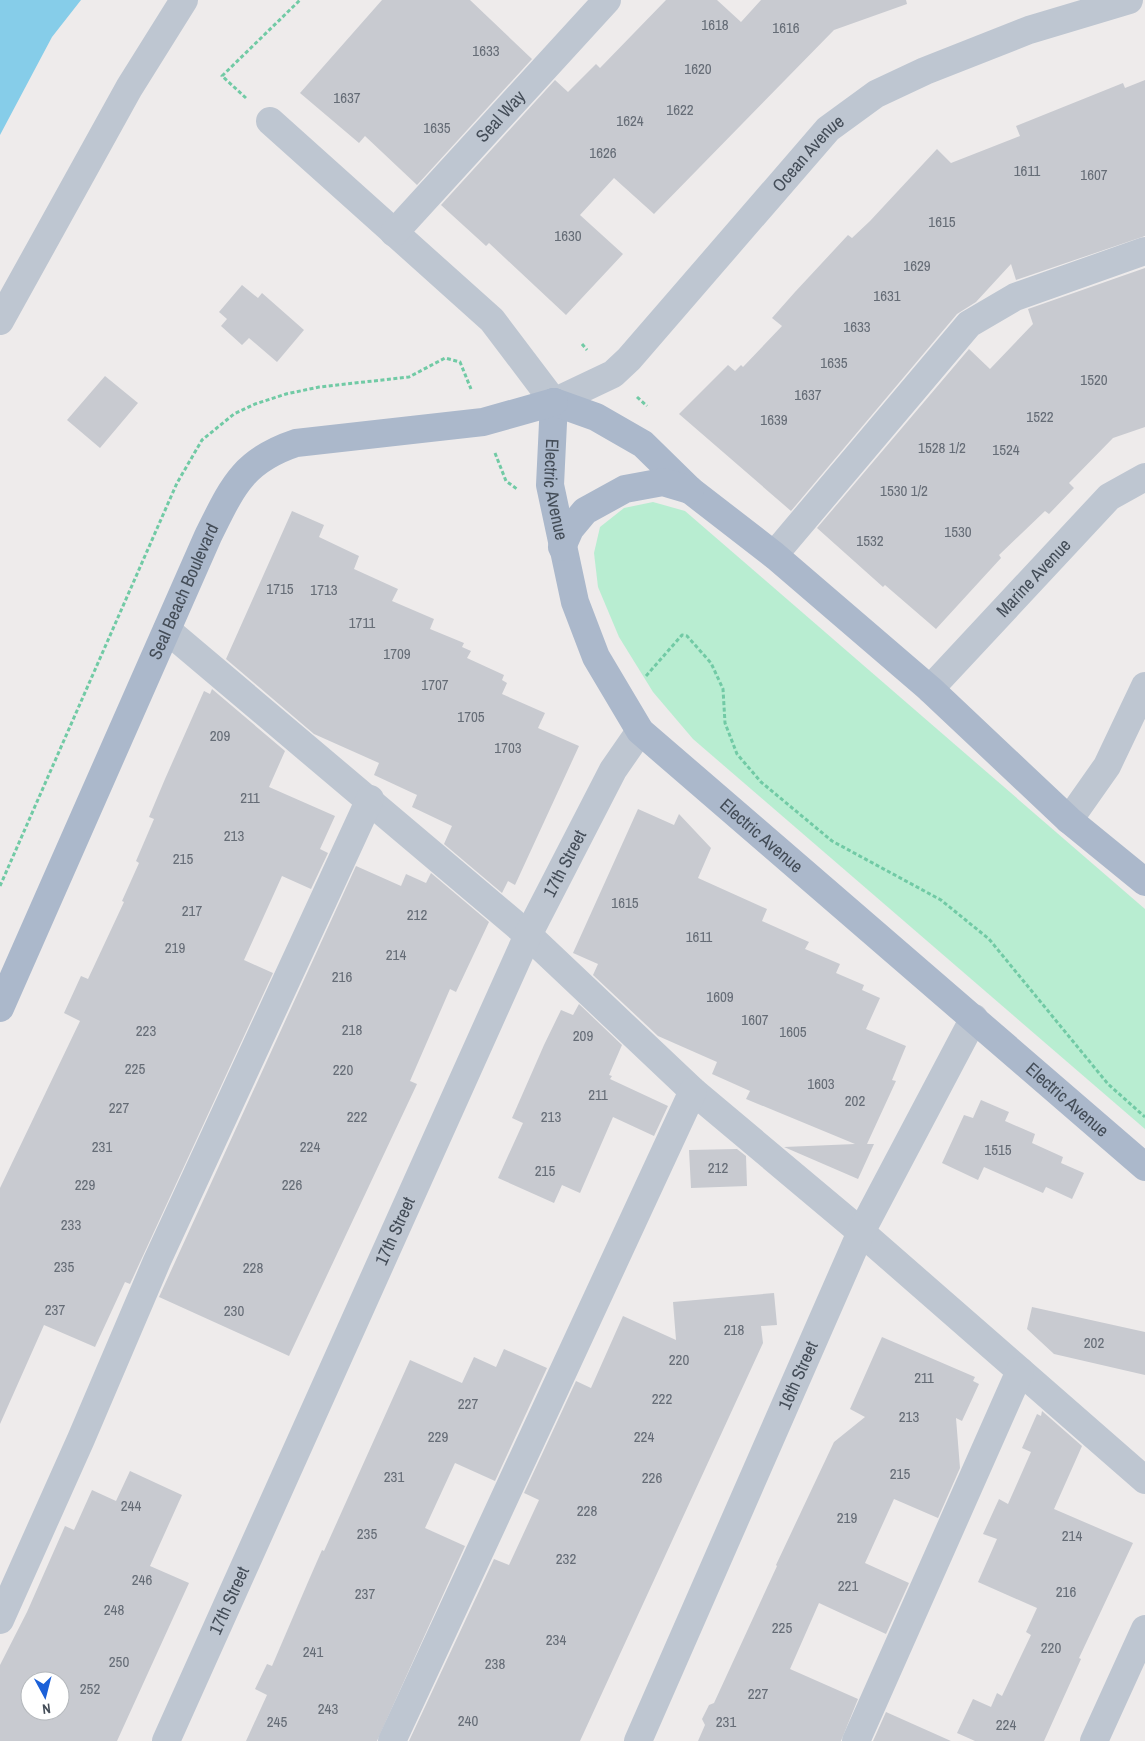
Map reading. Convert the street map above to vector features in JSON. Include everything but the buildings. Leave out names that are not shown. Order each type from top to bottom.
[{"type":"main road","points":[[554,402],[596,417],[643,444],[690,490],[774,555],[930,688],[1070,820],[1145,882]]},
{"type":"main road","name":"Electric Avenue","points":[[554,402],[550,485],[574,602],[596,657],[640,731],[1145,1166]]},
{"type":"main road","name":"Seal Beach Boulevard","points":[[0,1008],[228,496],[253,464],[276,450],[296,443],[483,422],[554,402]]},
{"type":"main road","points":[[562,547],[570,529],[585,511],[625,489],[663,482],[690,490]]},
{"type":"street","points":[[0,321],[129,88],[184,0]]},
{"type":"street","name":"Seal Way","points":[[394,233],[607,0]]},
{"type":"street","name":"Ocean Avenue","points":[[554,402],[613,374],[629,359],[828,130],[876,94],[924,71],[1029,30],[1129,0]]},
{"type":"street","points":[[270,121],[492,320],[554,402]]},
{"type":"street","points":[[774,555],[970,324],[1015,297],[1145,250]]},
{"type":"street","name":"Marine Avenue","points":[[930,688],[1109,497],[1145,477]]},
{"type":"street","points":[[168,630],[370,799],[528,935],[693,1091],[861,1232],[1145,1480]]},
{"type":"street","points":[[1070,820],[1107,766],[1145,686]]},
{"type":"street","name":"17th Street","points":[[166,1741],[528,935],[613,770],[640,731]]},
{"type":"street","points":[[0,1620],[81,1439],[157,1261],[370,799]]},
{"type":"street","name":"16th Street","points":[[638,1741],[861,1232],[974,1018]]},
{"type":"street","points":[[392,1741],[693,1091]]},
{"type":"street","points":[[856,1741],[1020,1371]]},
{"type":"street","points":[[1094,1741],[1145,1629]]},
{"type":"path","points":[[270,121],[222,76],[300,0]]},
{"type":"path","points":[[409,377],[445,358],[460,362]]},
{"type":"path","points":[[622,702],[682,635],[687,636],[712,663],[723,689],[724,723],[737,754],[761,782],[832,841],[941,900],[989,939],[1108,1084],[1145,1117]]},
{"type":"green space","points":[[653,502],[685,511],[1145,909],[1145,1129],[693,739],[653,692],[619,637],[598,587],[594,553],[600,527],[624,508]]},
{"type":"water","points":[[0,0],[81,0],[52,37],[0,135]]}]
